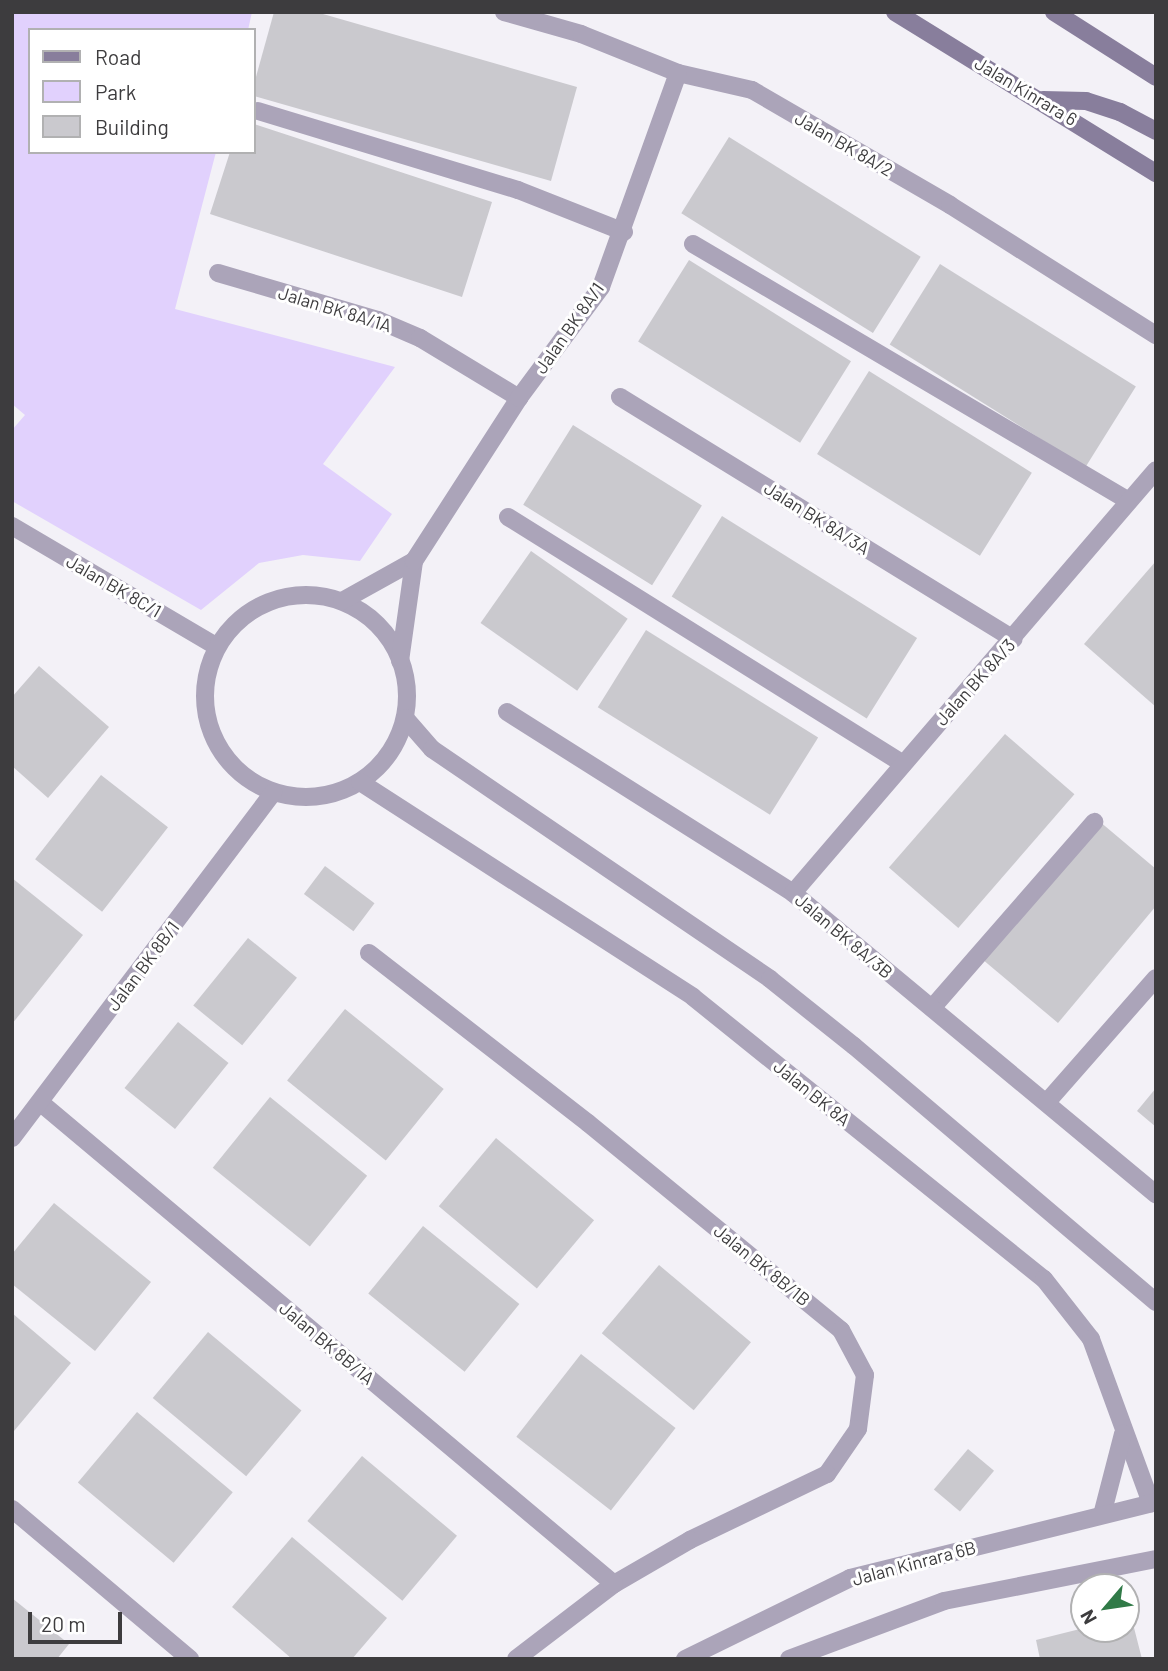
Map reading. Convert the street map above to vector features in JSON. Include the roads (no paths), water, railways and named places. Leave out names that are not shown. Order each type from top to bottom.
[{"type":"main road","name":"Jalan Kinrara 6","points":[[895,12],[1156,173]]},
{"type":"main road","points":[[1054,12],[1156,77]]},
{"type":"main road","points":[[1040,100],[1086,101],[1120,112],[1156,131]]},
{"type":"street","name":"Jalan BK 8A/2","points":[[504,12],[580,34],[678,73],[752,90],[950,205],[1156,335]]},
{"type":"street","name":"Jalan BK 8A/1","points":[[400,661],[414,561],[519,398],[601,287],[624,232],[678,73]]},
{"type":"street","points":[[258,111],[518,190],[624,232]]},
{"type":"street","points":[[693,244],[1129,502]]},
{"type":"street","name":"Jalan BK 8A/1A","points":[[218,273],[378,320],[420,338],[519,398]]},
{"type":"street","name":"Jalan BK 8A/3A","points":[[620,397],[1014,639]]},
{"type":"street","name":"Jalan BK 8A/3","points":[[793,893],[1014,639],[1156,470]]},
{"type":"street","points":[[508,517],[903,764]]},
{"type":"street","name":"Jalan BK 8C/1","points":[[12,526],[216,646]]},
{"type":"street","name":"Jalan BK 8A/1","points":[[342,601],[414,561]]},
{"type":"street","points":[[313,594],[342,601],[374,622],[387,636],[400,661],[407,690],[405,719],[396,743],[381,765],[360,782],[318,798],[295,798],[273,793],[235,769],[210,733],[204,688],[216,646],[234,623],[249,612],[284,596],[313,594]]},
{"type":"street","name":"Jalan BK 8A/3B","points":[[507,712],[793,893],[1156,1194]]},
{"type":"street","points":[[405,719],[432,749],[770,979],[854,1046],[1156,1302]]},
{"type":"street","name":"Jalan BK 8A","points":[[360,782],[693,998],[1044,1279],[1091,1339],[1124,1434],[1154,1506]]},
{"type":"street","name":"Jalan BK 8B/1","points":[[12,1138],[273,793]]},
{"type":"street","points":[[932,1009],[1094,822]]},
{"type":"street","name":"Jalan BK 8B/1B","points":[[369,953],[588,1123],[841,1330],[865,1375],[858,1429],[827,1474],[690,1540],[614,1584]]},
{"type":"street","points":[[1047,1102],[1156,978]]},
{"type":"street","name":"Jalan BK 8B/1A","points":[[41,1103],[614,1584]]},
{"type":"street","points":[[1102,1515],[1124,1434]]},
{"type":"street","name":"Jalan Kinrara 6B","points":[[685,1659],[850,1578],[1102,1515],[1154,1506]]},
{"type":"street","points":[[12,1509],[190,1659]]},
{"type":"street","points":[[789,1659],[944,1601],[1156,1559]]},
{"type":"street","points":[[516,1659],[614,1584]]}]
